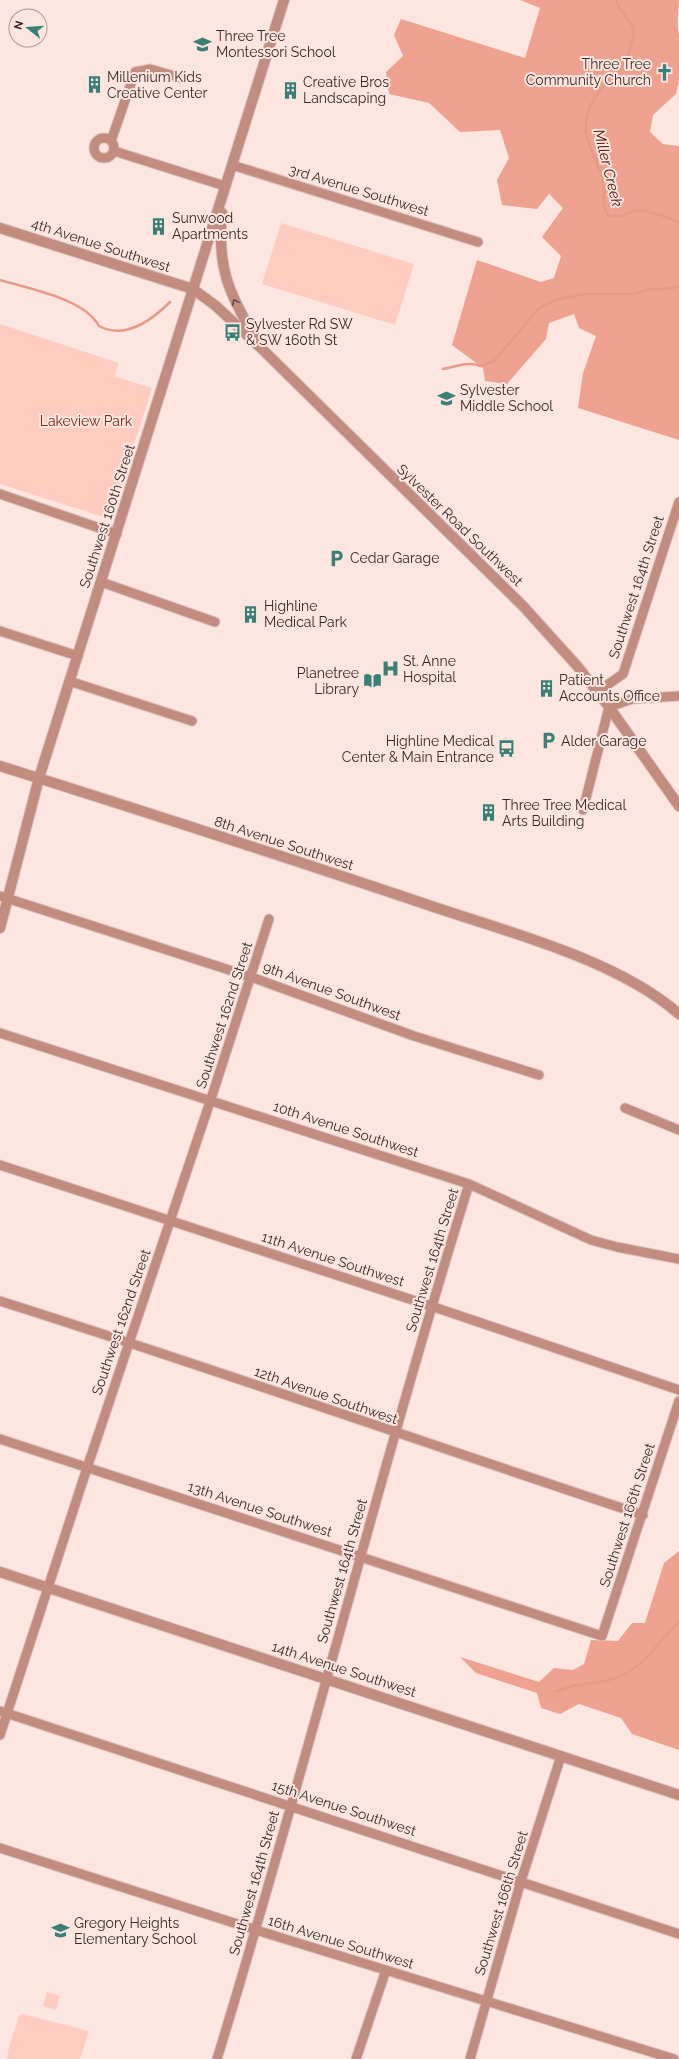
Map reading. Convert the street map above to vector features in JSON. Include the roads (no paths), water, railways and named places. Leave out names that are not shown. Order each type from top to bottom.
[{"type":"street","name":"Southwest 160th Street","points":[[0,928],[4,897],[39,778],[284,0]]},
{"type":"street","points":[[112,141],[106,138],[99,139],[94,145],[95,152],[103,158],[110,156],[114,151],[112,141],[135,72],[150,69],[181,78]]},
{"type":"street","points":[[114,151],[224,189],[219,238],[222,266],[237,308],[261,348]]},
{"type":"street","name":"3rd Avenue Southwest","points":[[232,165],[478,242]]},
{"type":"street","name":"4th Avenue Southwest","points":[[0,228],[193,289]]},
{"type":"street","name":"Sylvester Road Southwest","points":[[193,289],[216,306],[261,348],[523,606],[578,667],[609,707],[679,806]]},
{"type":"street","points":[[0,494],[117,534]]},
{"type":"street","name":"Southwest 164th Street","points":[[597,692],[623,674],[679,502]]},
{"type":"street","points":[[101,582],[215,622]]},
{"type":"street","points":[[0,631],[78,656]]},
{"type":"street","points":[[69,681],[192,721]]},
{"type":"street","points":[[583,810],[609,707],[632,699],[679,696]]},
{"type":"street","name":"8th Avenue Southwest","points":[[0,766],[389,892],[558,949],[636,983],[658,997],[679,1014]]},
{"type":"street","name":"9th Avenue Southwest","points":[[4,897],[251,977],[414,1036],[540,1075]]},
{"type":"street","name":"Southwest 162nd Street","points":[[0,1735],[4,1712],[49,1588],[87,1468],[211,1100],[269,919]]},
{"type":"street","name":"10th Avenue Southwest","points":[[0,1033],[469,1184],[591,1240],[617,1247],[679,1259]]},
{"type":"street","points":[[625,1108],[679,1130]]},
{"type":"street","name":"11th Avenue Southwest","points":[[0,1165],[431,1306],[679,1390]]},
{"type":"street","name":"Southwest 164th Street","points":[[216,2059],[256,1930],[326,1678],[397,1434],[431,1306],[469,1184]]},
{"type":"street","name":"12th Avenue Southwest","points":[[0,1301],[129,1342],[397,1434],[643,1515]]},
{"type":"street","name":"Southwest 166th Street","points":[[602,1636],[679,1402]]},
{"type":"street","name":"13th Avenue Southwest","points":[[0,1439],[602,1636]]},
{"type":"street","name":"14th Avenue Southwest","points":[[0,1572],[679,1795]]},
{"type":"street","name":"15th Avenue Southwest","points":[[4,1712],[679,1934]]},
{"type":"street","name":"Southwest 166th Street","points":[[470,2059],[521,1881],[561,1756]]},
{"type":"street","name":"16th Avenue Southwest","points":[[0,1848],[256,1930],[674,2059]]},
{"type":"street","points":[[356,2059],[386,1970]]},
{"type":"waterway","name":"Miller Creek","points":[[616,0],[620,9],[630,21],[634,34],[629,52],[623,65],[595,97],[589,111],[586,126],[589,144],[602,177],[604,187],[604,206],[608,215],[620,216],[635,211],[646,211],[679,222]]},
{"type":"waterway","points":[[0,280],[40,291],[69,302],[92,316],[99,326],[109,330],[119,331],[138,326],[155,315],[170,302]]},
{"type":"waterway","points":[[443,369],[467,364],[480,366],[494,361],[539,308],[555,300],[585,294],[635,294],[645,290],[674,288],[679,286]]},
{"type":"waterway","points":[[556,1692],[572,1686],[613,1679],[629,1672],[652,1652],[679,1622]]},
{"type":"place","name":"Three Tree Montessori School","points":[[203,44]]},
{"type":"place","name":"Three Tree Community Church","points":[[664,72]]},
{"type":"place","name":"Millenium Kids Creative Center","points":[[94,85]]},
{"type":"place","name":"Creative Bros Landscaping","points":[[290,90]]},
{"type":"place","name":"Sunwood Apartments","points":[[159,226]]},
{"type":"place","name":"Sylvester Rd SW & SW 160th St","points":[[233,332]]},
{"type":"place","name":"Sylvester Middle School","points":[[447,398]]},
{"type":"place","name":"Cedar Garage","points":[[337,558]]},
{"type":"place","name":"Highline Medical Park","points":[[251,614]]},
{"type":"place","name":"St. Anne Hospital","points":[[390,669]]},
{"type":"place","name":"Planetree Library","points":[[372,681]]},
{"type":"place","name":"Patient Accounts Office","points":[[546,688]]},
{"type":"place","name":"Alder Garage","points":[[548,741]]},
{"type":"place","name":"Highline Medical Center & Main Entrance","points":[[507,749]]},
{"type":"place","name":"Three Tree Medical Arts Building","points":[[489,813]]},
{"type":"place","name":"Gregory Heights Elementary School","points":[[61,1931]]},
{"type":"park label","name":"Lakeview Park","points":[[86,421]]}]
